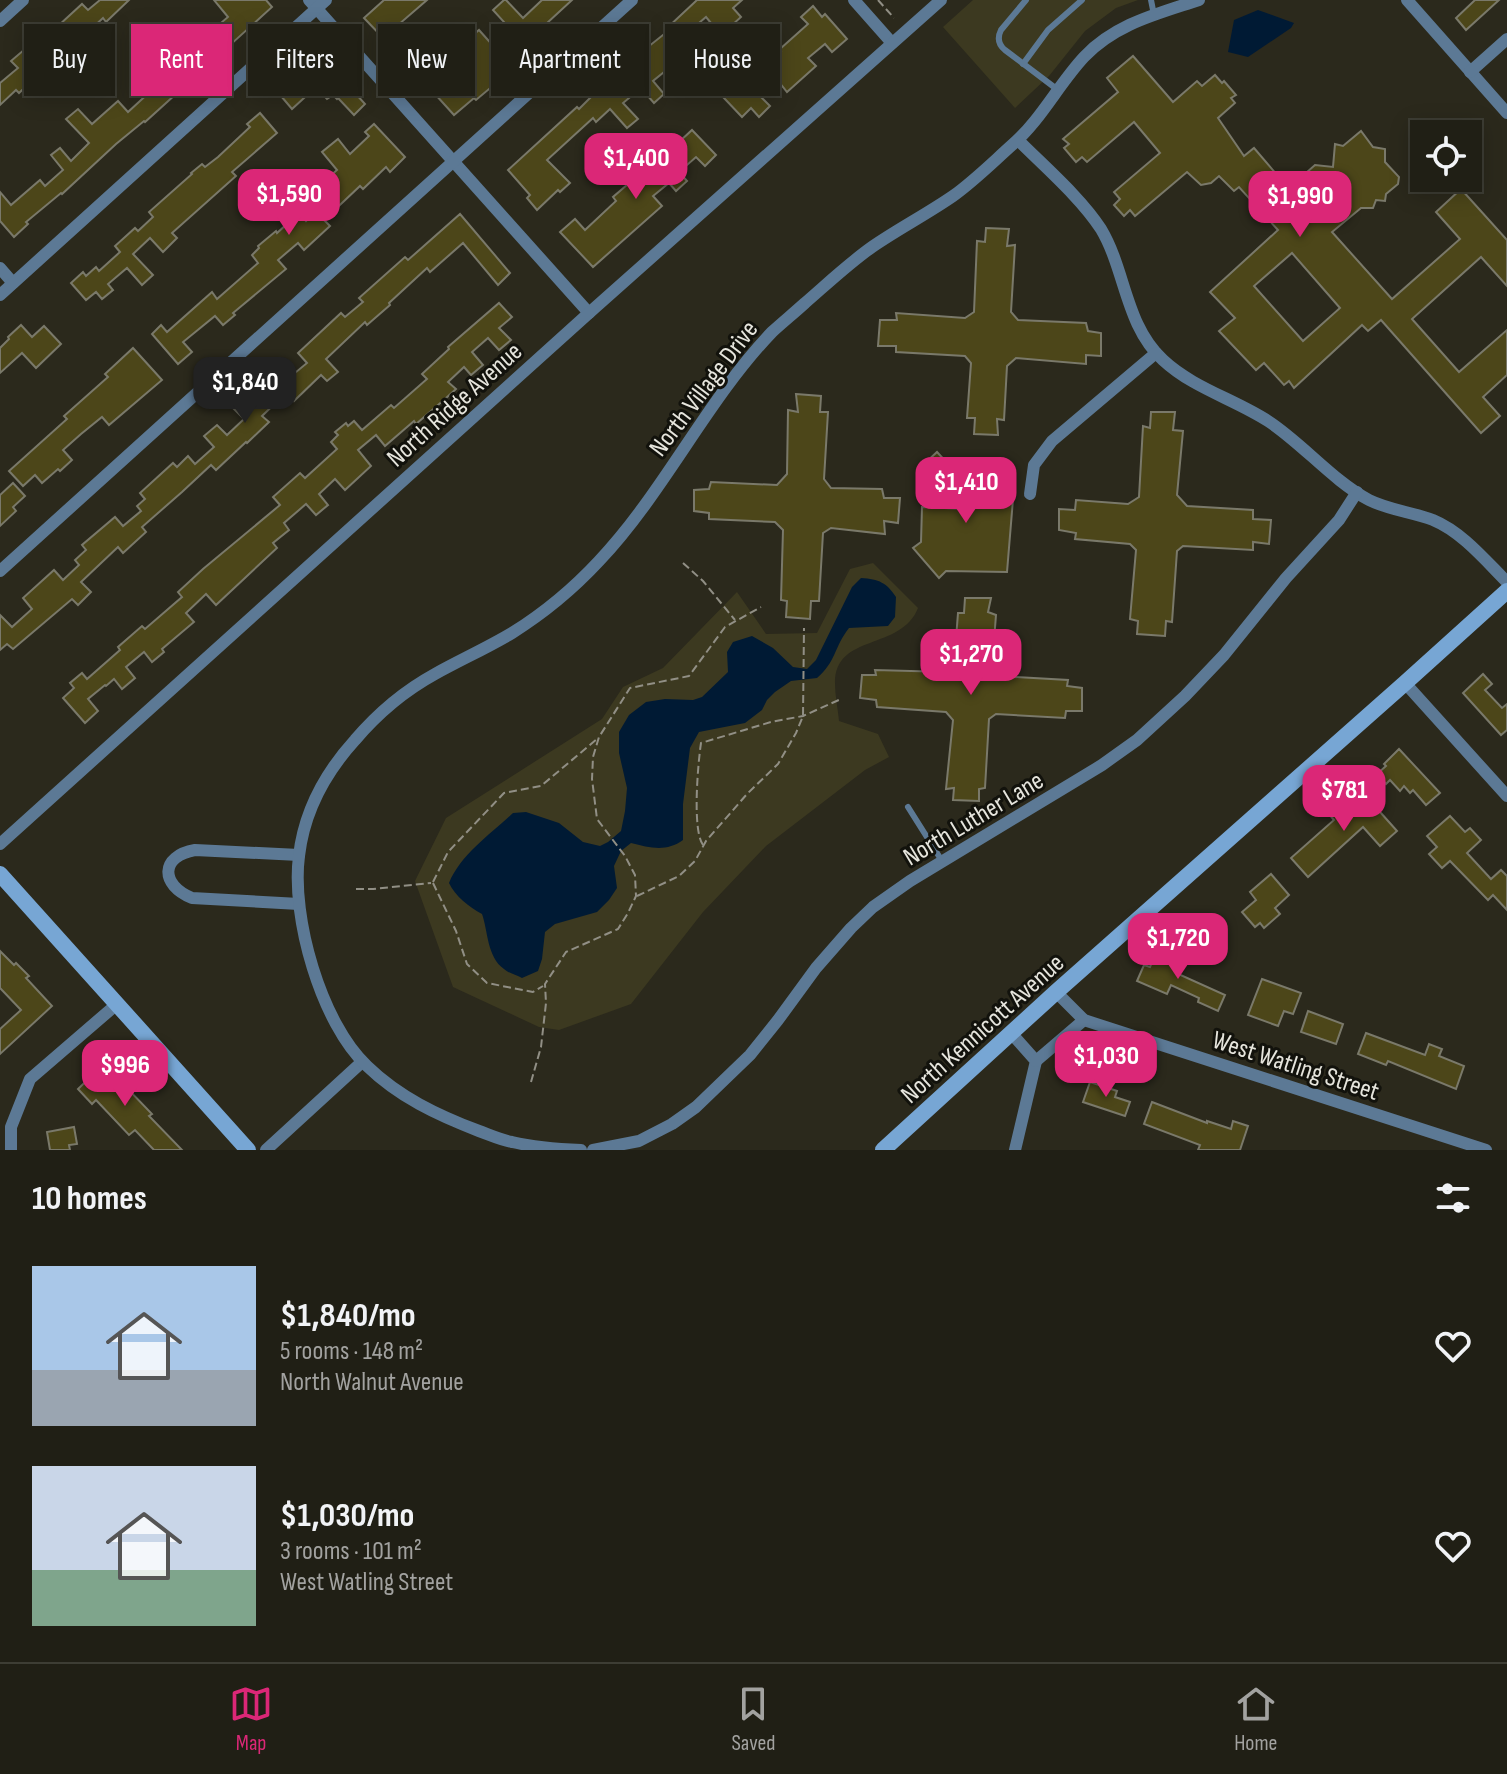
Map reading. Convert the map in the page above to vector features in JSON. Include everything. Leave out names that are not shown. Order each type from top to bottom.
[{"type":"street","points":[[0,21],[23,0]]},
{"type":"street","points":[[0,571],[632,0]]},
{"type":"street","points":[[854,0],[892,43]]},
{"type":"street","name":"North Ridge Avenue","points":[[0,844],[941,0]]},
{"type":"street","name":"North Village Drive","points":[[362,1062],[335,1022],[322,994],[311,966],[299,904],[299,855],[314,802],[325,778],[352,742],[398,698],[434,674],[509,634],[571,588],[626,529],[727,386],[778,327],[873,247],[975,178],[1018,140],[1085,56],[1113,33],[1133,22],[1199,0]]},
{"type":"street","points":[[1407,0],[1507,113]]},
{"type":"street","points":[[0,295],[317,3],[589,313]]},
{"type":"street","points":[[1470,72],[1507,39]]},
{"type":"street","points":[[1018,140],[1085,208],[1101,230],[1139,329],[1156,353],[1182,375],[1268,421],[1369,500],[1434,520],[1453,531],[1507,582]]},
{"type":"street","points":[[0,268],[13,283]]},
{"type":"street","points":[[1030,494],[1034,465],[1052,441],[1156,353]]},
{"type":"street","name":"North Luther Lane","points":[[593,1150],[639,1141],[696,1107],[764,1039],[816,968],[851,928],[887,896],[1102,765],[1137,740],[1224,655],[1286,578],[1339,520],[1357,492]]},
{"type":"street","name":"North Kennicott Avenue","points":[[883,1150],[1507,591]]},
{"type":"street","points":[[1405,683],[1507,796]]},
{"type":"street","points":[[299,855],[195,850],[173,860],[168,871],[171,884],[180,893],[192,898],[299,904]]},
{"type":"street","points":[[0,874],[248,1150]]},
{"type":"street","name":"West Watling Street","points":[[1056,992],[1084,1020],[1486,1150]]},
{"type":"street","points":[[11,1150],[11,1127],[30,1079],[117,1004]]},
{"type":"street","points":[[1015,1150],[1036,1061],[1084,1020]]},
{"type":"street","points":[[1012,1034],[1036,1061]]},
{"type":"street","points":[[266,1150],[362,1062],[386,1083],[426,1109],[509,1146],[581,1150]]},
{"type":"lane","points":[[1026,0],[999,35],[1002,47],[1058,90]]},
{"type":"lane","points":[[1023,64],[1048,30],[1082,0]]},
{"type":"lane","points":[[1151,0],[1154,15]]},
{"type":"lane","points":[[908,807],[942,861]]},
{"type":"path","points":[[878,0],[894,18]]},
{"type":"path","points":[[683,563],[703,581],[736,621]]},
{"type":"path","points":[[433,882],[456,931],[467,964],[487,983],[533,992],[545,984],[566,952],[618,929],[636,896],[635,875],[597,819],[592,779],[593,757],[599,737],[630,688],[689,676],[725,627],[761,607]]},
{"type":"path","points":[[636,896],[679,876],[695,861],[703,846],[747,794],[778,764],[803,716],[804,628]]},
{"type":"path","points":[[703,846],[699,839],[698,821],[701,743],[803,716],[841,699]]},
{"type":"path","points":[[433,882],[448,852],[504,793],[541,786],[599,737]]},
{"type":"path","points":[[356,889],[433,882]]},
{"type":"path","points":[[531,1082],[541,1047],[545,984]]},
{"type":"shaded area","points":[[973,0],[1138,0],[1116,8],[1085,31],[1049,76],[1015,108],[943,27]]},
{"type":"shaded area","points":[[873,563],[918,608],[910,622],[898,631],[846,656],[838,667],[835,693],[839,721],[878,734],[889,757],[865,770],[766,846],[703,912],[631,1004],[559,1030],[539,1027],[453,987],[415,881],[446,818],[602,719],[623,687],[663,668],[737,592],[766,634],[817,633],[850,569]]},
{"type":"water","points":[[1258,10],[1294,23],[1248,57],[1228,52],[1234,20]]},
{"type":"water","points":[[861,578],[882,583],[896,597],[895,617],[888,626],[849,628],[828,666],[817,678],[791,681],[775,692],[762,710],[745,723],[699,732],[690,748],[683,804],[683,840],[665,848],[631,843],[621,851],[614,866],[617,888],[609,900],[597,912],[555,924],[545,932],[538,971],[522,978],[498,964],[491,951],[482,914],[463,901],[449,883],[469,854],[513,813],[526,812],[559,823],[583,842],[600,846],[608,842],[621,831],[625,811],[627,788],[619,753],[619,732],[629,715],[646,702],[702,697],[728,672],[727,652],[733,642],[752,636],[773,648],[793,667],[807,669],[816,660],[852,587]]},
{"type":"building","points":[[100,0],[129,0],[106,22],[103,18],[97,24],[60,24],[82,4],[88,10]]},
{"type":"building","points":[[214,0],[266,0],[272,7],[253,24],[248,24],[248,29],[232,43],[232,24],[220,24],[228,17]]},
{"type":"building","points":[[384,0],[427,0],[399,24],[378,24],[378,33],[364,18]]},
{"type":"building","points":[[506,0],[523,18],[542,0],[572,0],[546,24],[506,24],[493,10]]},
{"type":"building","points":[[697,0],[742,0],[733,8],[741,17],[733,24],[712,24],[706,17],[698,24],[671,24]]},
{"type":"building","points":[[1475,0],[1499,0],[1466,30],[1456,18]]},
{"type":"building","points":[[813,6],[822,17],[825,14],[847,39],[832,52],[825,44],[808,58],[816,66],[787,92],[780,83],[780,49],[808,24],[801,17]]},
{"type":"building","points":[[479,30],[491,43],[491,87],[454,115],[437,96],[475,96],[475,33]]},
{"type":"building","points":[[665,33],[665,71],[653,81],[664,94],[654,103],[648,96],[649,46]]},
{"type":"building","points":[[24,50],[24,88],[19,93],[16,90],[0,105],[0,83],[18,68],[11,61]]},
{"type":"building","points":[[1133,56],[1173,102],[1197,81],[1202,86],[1215,75],[1236,95],[1231,98],[1235,103],[1218,118],[1244,156],[1254,148],[1302,204],[1306,173],[1315,165],[1333,167],[1335,144],[1343,146],[1361,131],[1373,147],[1385,149],[1385,162],[1399,177],[1398,184],[1386,194],[1385,201],[1376,200],[1373,208],[1361,208],[1332,232],[1392,299],[1460,239],[1436,212],[1458,192],[1464,192],[1507,240],[1507,286],[1481,257],[1412,319],[1459,372],[1507,330],[1507,375],[1483,397],[1500,416],[1481,433],[1381,320],[1368,331],[1362,325],[1294,388],[1289,381],[1284,385],[1264,363],[1256,370],[1219,331],[1235,318],[1210,292],[1278,230],[1239,187],[1234,191],[1219,176],[1211,183],[1201,185],[1187,172],[1135,216],[1130,210],[1124,216],[1114,205],[1120,199],[1114,192],[1160,153],[1134,122],[1087,162],[1082,157],[1076,162],[1064,148],[1069,144],[1063,139],[1118,92],[1107,78]],"holes":[[[1292,253],[1340,308],[1303,341],[1254,286]]]},
{"type":"building","points":[[146,96],[174,96],[26,222],[28,224],[14,237],[0,221],[0,192],[11,205],[40,180],[45,186],[63,170],[51,155],[60,148],[71,161],[89,143],[66,119],[78,109],[92,124],[118,101],[128,112]]},
{"type":"building","points":[[281,96],[306,96],[292,109]]},
{"type":"building","points":[[334,96],[358,96],[365,104],[354,115]]},
{"type":"building","points":[[592,96],[631,96],[623,103],[638,119],[627,128],[610,109],[596,122],[593,118],[547,160],[570,183],[537,210],[527,198],[530,195],[508,170],[577,107],[579,109]]},
{"type":"building","points":[[764,96],[762,98],[770,106],[759,117],[751,108],[742,117],[724,98]]},
{"type":"building","points":[[260,113],[277,133],[232,172],[236,176],[172,233],[177,238],[163,252],[150,238],[133,254],[153,275],[142,285],[127,268],[108,284],[113,290],[102,299],[96,292],[86,300],[71,283],[83,272],[86,276],[96,267],[99,271],[120,252],[115,246],[153,217],[149,212],[202,164],[205,167],[218,157],[250,127],[247,124]]},
{"type":"building","points":[[374,124],[405,157],[390,172],[386,167],[363,189],[360,186],[324,220],[330,226],[304,250],[298,243],[278,260],[286,269],[223,325],[215,316],[183,342],[192,352],[178,364],[152,334],[161,325],[167,332],[212,292],[217,299],[258,263],[252,255],[258,246],[299,213],[306,221],[327,201],[316,189],[337,170],[322,152],[338,139],[350,154],[369,136],[365,132]]},
{"type":"building","points":[[692,130],[716,155],[705,166],[696,157],[679,172],[687,181],[676,191],[669,183],[653,196],[662,206],[593,267],[560,232],[575,219],[585,230],[616,201],[613,197]]},
{"type":"building","points":[[460,214],[510,273],[498,285],[463,243],[430,272],[427,268],[390,305],[367,325],[365,322],[326,359],[338,372],[327,381],[321,375],[294,401],[286,393],[262,416],[269,422],[247,443],[216,470],[211,465],[142,527],[146,532],[123,553],[118,547],[81,582],[91,592],[78,605],[72,599],[13,649],[7,644],[0,650],[0,615],[12,627],[32,609],[23,598],[54,570],[63,580],[79,565],[75,560],[86,550],[82,545],[115,517],[123,526],[141,511],[137,506],[145,499],[140,493],[173,463],[177,467],[188,456],[195,464],[214,447],[204,436],[217,425],[227,435],[244,419],[234,409],[280,369],[289,378],[307,363],[298,353],[341,313],[345,317],[363,302],[359,298]]},
{"type":"building","points":[[986,228],[1009,229],[1007,246],[1015,245],[1011,312],[1018,320],[1086,323],[1088,331],[1101,333],[1101,356],[1086,355],[1086,364],[1016,358],[1007,366],[1004,420],[997,419],[998,435],[974,434],[975,418],[967,418],[971,363],[965,356],[896,352],[896,346],[878,346],[880,320],[897,320],[896,313],[965,318],[974,312],[977,241],[985,242]]},
{"type":"building","points":[[499,303],[512,317],[499,328],[511,340],[499,350],[488,338],[472,352],[483,365],[471,375],[464,367],[448,382],[456,389],[416,424],[414,421],[385,446],[376,435],[358,450],[371,466],[345,490],[335,479],[319,494],[328,505],[316,515],[306,504],[284,523],[289,530],[273,543],[277,548],[216,605],[206,594],[186,613],[194,622],[162,649],[164,652],[152,662],[144,652],[126,667],[135,678],[122,689],[114,679],[88,699],[98,711],[85,723],[63,698],[74,688],[70,683],[82,673],[87,679],[142,626],[145,629],[182,597],[178,592],[203,569],[280,505],[273,497],[300,473],[305,478],[337,449],[331,442],[338,435],[335,432],[354,421],[362,430],[391,405],[394,408],[427,379],[422,374],[448,347]]},
{"type":"building","points":[[21,325],[32,337],[44,326],[61,344],[36,368],[22,353],[0,373],[0,348]]},
{"type":"building","points":[[133,348],[162,380],[109,425],[102,417],[63,450],[72,460],[60,471],[58,469],[42,483],[35,475],[23,486],[9,471],[67,419],[64,416],[108,377],[105,374]]},
{"type":"building","points":[[796,394],[821,396],[820,412],[828,412],[824,479],[831,488],[882,489],[884,498],[900,498],[898,523],[884,521],[885,534],[831,528],[823,533],[819,601],[811,601],[810,619],[786,617],[787,601],[781,600],[783,530],[775,522],[709,519],[709,513],[694,511],[694,490],[709,489],[711,482],[777,485],[787,474],[788,410],[798,412]]},
{"type":"building","points":[[1151,412],[1175,412],[1173,430],[1183,431],[1177,495],[1187,506],[1253,510],[1253,519],[1271,520],[1269,544],[1253,542],[1253,550],[1183,546],[1177,551],[1172,622],[1166,621],[1165,636],[1137,634],[1138,621],[1130,619],[1136,550],[1130,544],[1075,539],[1076,533],[1059,530],[1059,509],[1075,510],[1076,500],[1128,504],[1139,497],[1143,426],[1150,428]]},
{"type":"building","points":[[937,452],[968,482],[1014,487],[1007,572],[946,571],[939,578],[913,548],[921,542],[922,507],[964,509],[923,465]]},
{"type":"building","points":[[13,483],[25,496],[13,507],[16,511],[0,526],[0,495]]},
{"type":"building","points":[[965,598],[991,598],[988,612],[996,615],[992,666],[998,676],[1068,680],[1067,686],[1082,688],[1082,711],[1066,711],[1065,718],[996,714],[989,719],[985,788],[979,789],[979,801],[953,800],[954,788],[946,789],[953,720],[946,712],[877,707],[876,700],[860,698],[862,675],[876,675],[875,670],[947,672],[954,665],[958,613],[964,613]]},
{"type":"building","points":[[1483,674],[1492,684],[1485,690],[1502,708],[1507,704],[1507,730],[1501,735],[1463,693]]},
{"type":"building","points":[[1399,749],[1440,793],[1426,805],[1413,790],[1410,793],[1404,786],[1400,791],[1390,780],[1386,784],[1377,774]]},
{"type":"building","points":[[1364,794],[1397,831],[1380,846],[1363,827],[1308,877],[1291,858],[1334,820],[1329,814],[1343,801],[1349,807]]},
{"type":"building","points":[[1450,816],[1465,832],[1470,828],[1481,840],[1467,853],[1491,879],[1501,870],[1507,876],[1507,910],[1493,895],[1488,900],[1450,861],[1442,868],[1429,854],[1437,847],[1427,836]]},
{"type":"building","points":[[1271,874],[1289,895],[1275,908],[1280,914],[1264,928],[1260,923],[1255,927],[1242,912],[1256,900],[1250,892]]},
{"type":"building","points":[[1174,950],[1184,954],[1176,973],[1225,995],[1218,1011],[1171,985],[1167,994],[1137,981],[1144,965],[1150,967],[1153,960],[1162,963],[1165,956],[1171,958]]},
{"type":"building","points":[[0,951],[29,976],[26,978],[52,1006],[0,1054],[0,1029],[21,1010],[0,988]]},
{"type":"building","points":[[1262,979],[1301,993],[1293,1014],[1284,1011],[1278,1026],[1248,1015]]},
{"type":"building","points":[[1308,1011],[1343,1024],[1336,1044],[1301,1032]]},
{"type":"building","points":[[1366,1033],[1425,1055],[1429,1044],[1442,1049],[1439,1056],[1464,1066],[1456,1089],[1388,1061],[1386,1065],[1358,1054]]},
{"type":"building","points":[[106,1062],[152,1114],[149,1116],[182,1150],[154,1150],[135,1130],[129,1135],[96,1100],[92,1104],[78,1089]]},
{"type":"building","points":[[1090,1082],[1117,1091],[1115,1097],[1130,1102],[1125,1116],[1083,1102]]},
{"type":"building","points":[[1152,1102],[1231,1129],[1233,1121],[1248,1126],[1240,1150],[1198,1150],[1200,1145],[1144,1124]]},
{"type":"building","points":[[74,1127],[77,1144],[69,1145],[70,1150],[50,1150],[47,1132]]}]
